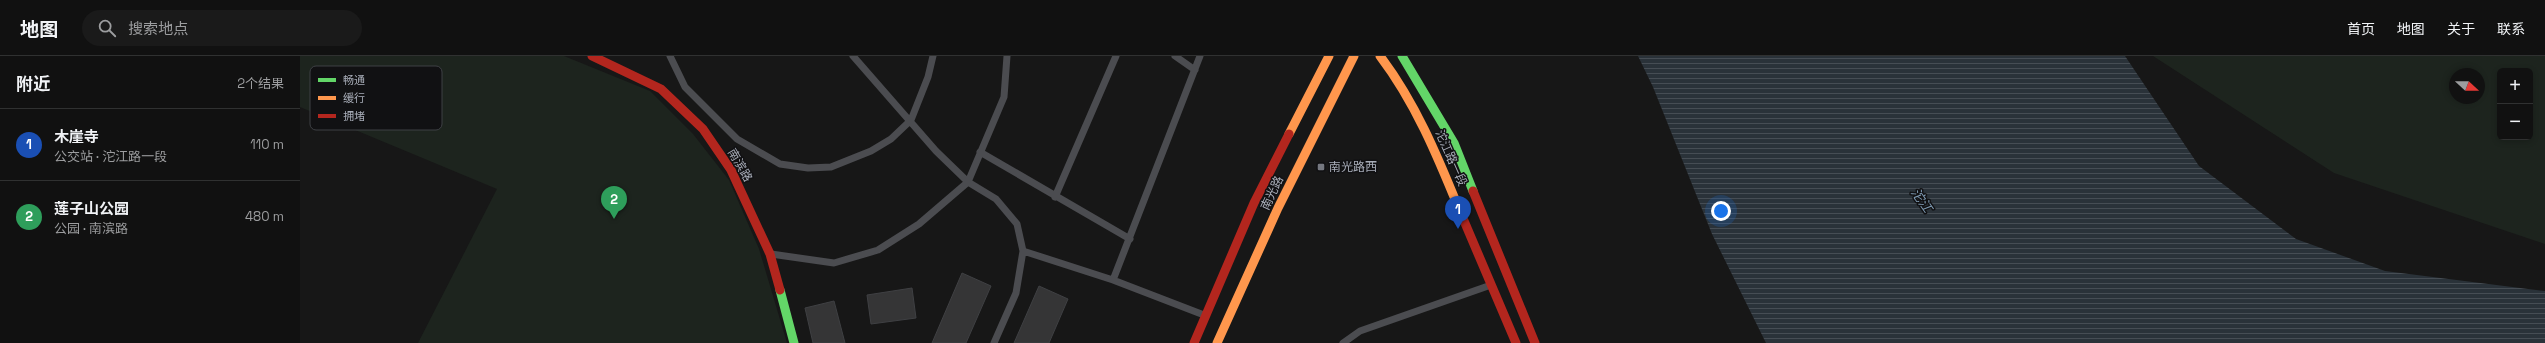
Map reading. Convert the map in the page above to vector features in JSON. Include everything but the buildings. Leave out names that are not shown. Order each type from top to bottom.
[{"type":"street","name":"南滨路","points":[[592,56],[661,89],[702,129],[731,170],[770,254],[794,343]]},
{"type":"street","name":"南光路","points":[[1194,343],[1254,203],[1329,56]]},
{"type":"street","name":"南光路","points":[[1217,343],[1278,208],[1354,56]]},
{"type":"street","name":"沱江路一段","points":[[1380,56],[1402,86],[1435,151],[1516,343]]},
{"type":"street","name":"沱江路一段","points":[[1402,56],[1416,76],[1454,143],[1535,343]]},
{"type":"lane","points":[[670,56],[685,87],[737,139],[780,164],[808,168],[831,167],[871,151],[891,139],[911,120],[928,77],[933,56]]},
{"type":"lane","points":[[853,56],[936,150],[968,182],[996,199],[1017,224],[1023,251],[1016,293],[994,343]]},
{"type":"lane","points":[[770,254],[834,263],[878,250],[919,224],[968,182],[1004,97],[1007,56]]},
{"type":"lane","points":[[1054,197],[1116,56]]},
{"type":"lane","points":[[1175,56],[1195,70]]},
{"type":"lane","points":[[1114,280],[1200,56]]},
{"type":"lane","points":[[980,152],[1054,197],[1130,238]]},
{"type":"lane","points":[[1023,251],[1114,280],[1206,316]]},
{"type":"lane","points":[[1343,343],[1360,331],[1492,284],[1510,281]]},
{"type":"shaded area","points":[[300,56],[564,56],[650,91],[693,134],[729,180],[759,249],[787,343],[418,343],[497,189],[355,130],[442,130],[442,66],[310,66],[310,111],[300,107]]},
{"type":"shaded area","points":[[2153,56],[2545,56],[2545,244],[2334,173]]},
{"type":"water","name":"沱江","points":[[1638,56],[2125,56],[2199,166],[2296,239],[2385,271],[2545,291],[2545,343],[1766,343],[1712,234],[1653,87]]},
{"type":"traffic: fast","points":[[1402,56],[1454,143],[1473,191]]},
{"type":"traffic: fast","points":[[780,290],[794,343]]},
{"type":"traffic: slow","points":[[1289,134],[1329,56]]},
{"type":"traffic: slow","points":[[1217,343],[1278,208],[1354,56]]},
{"type":"traffic: slow","points":[[1380,56],[1415,110],[1434,149],[1459,209]]},
{"type":"traffic: jam","points":[[592,56],[661,89],[703,129],[731,170],[770,254],[780,290]]},
{"type":"traffic: jam","points":[[1194,343],[1254,203],[1289,134]]},
{"type":"traffic: jam","points":[[1473,191],[1535,343]]},
{"type":"traffic: jam","points":[[1459,209],[1516,343]]},
{"type":"place","name":"南光路西","points":[[1321,167]]},
{"type":"place","name":"莲子山公园","points":[[614,219]]},
{"type":"place","name":"木崖寺","points":[[1458,229]]}]
